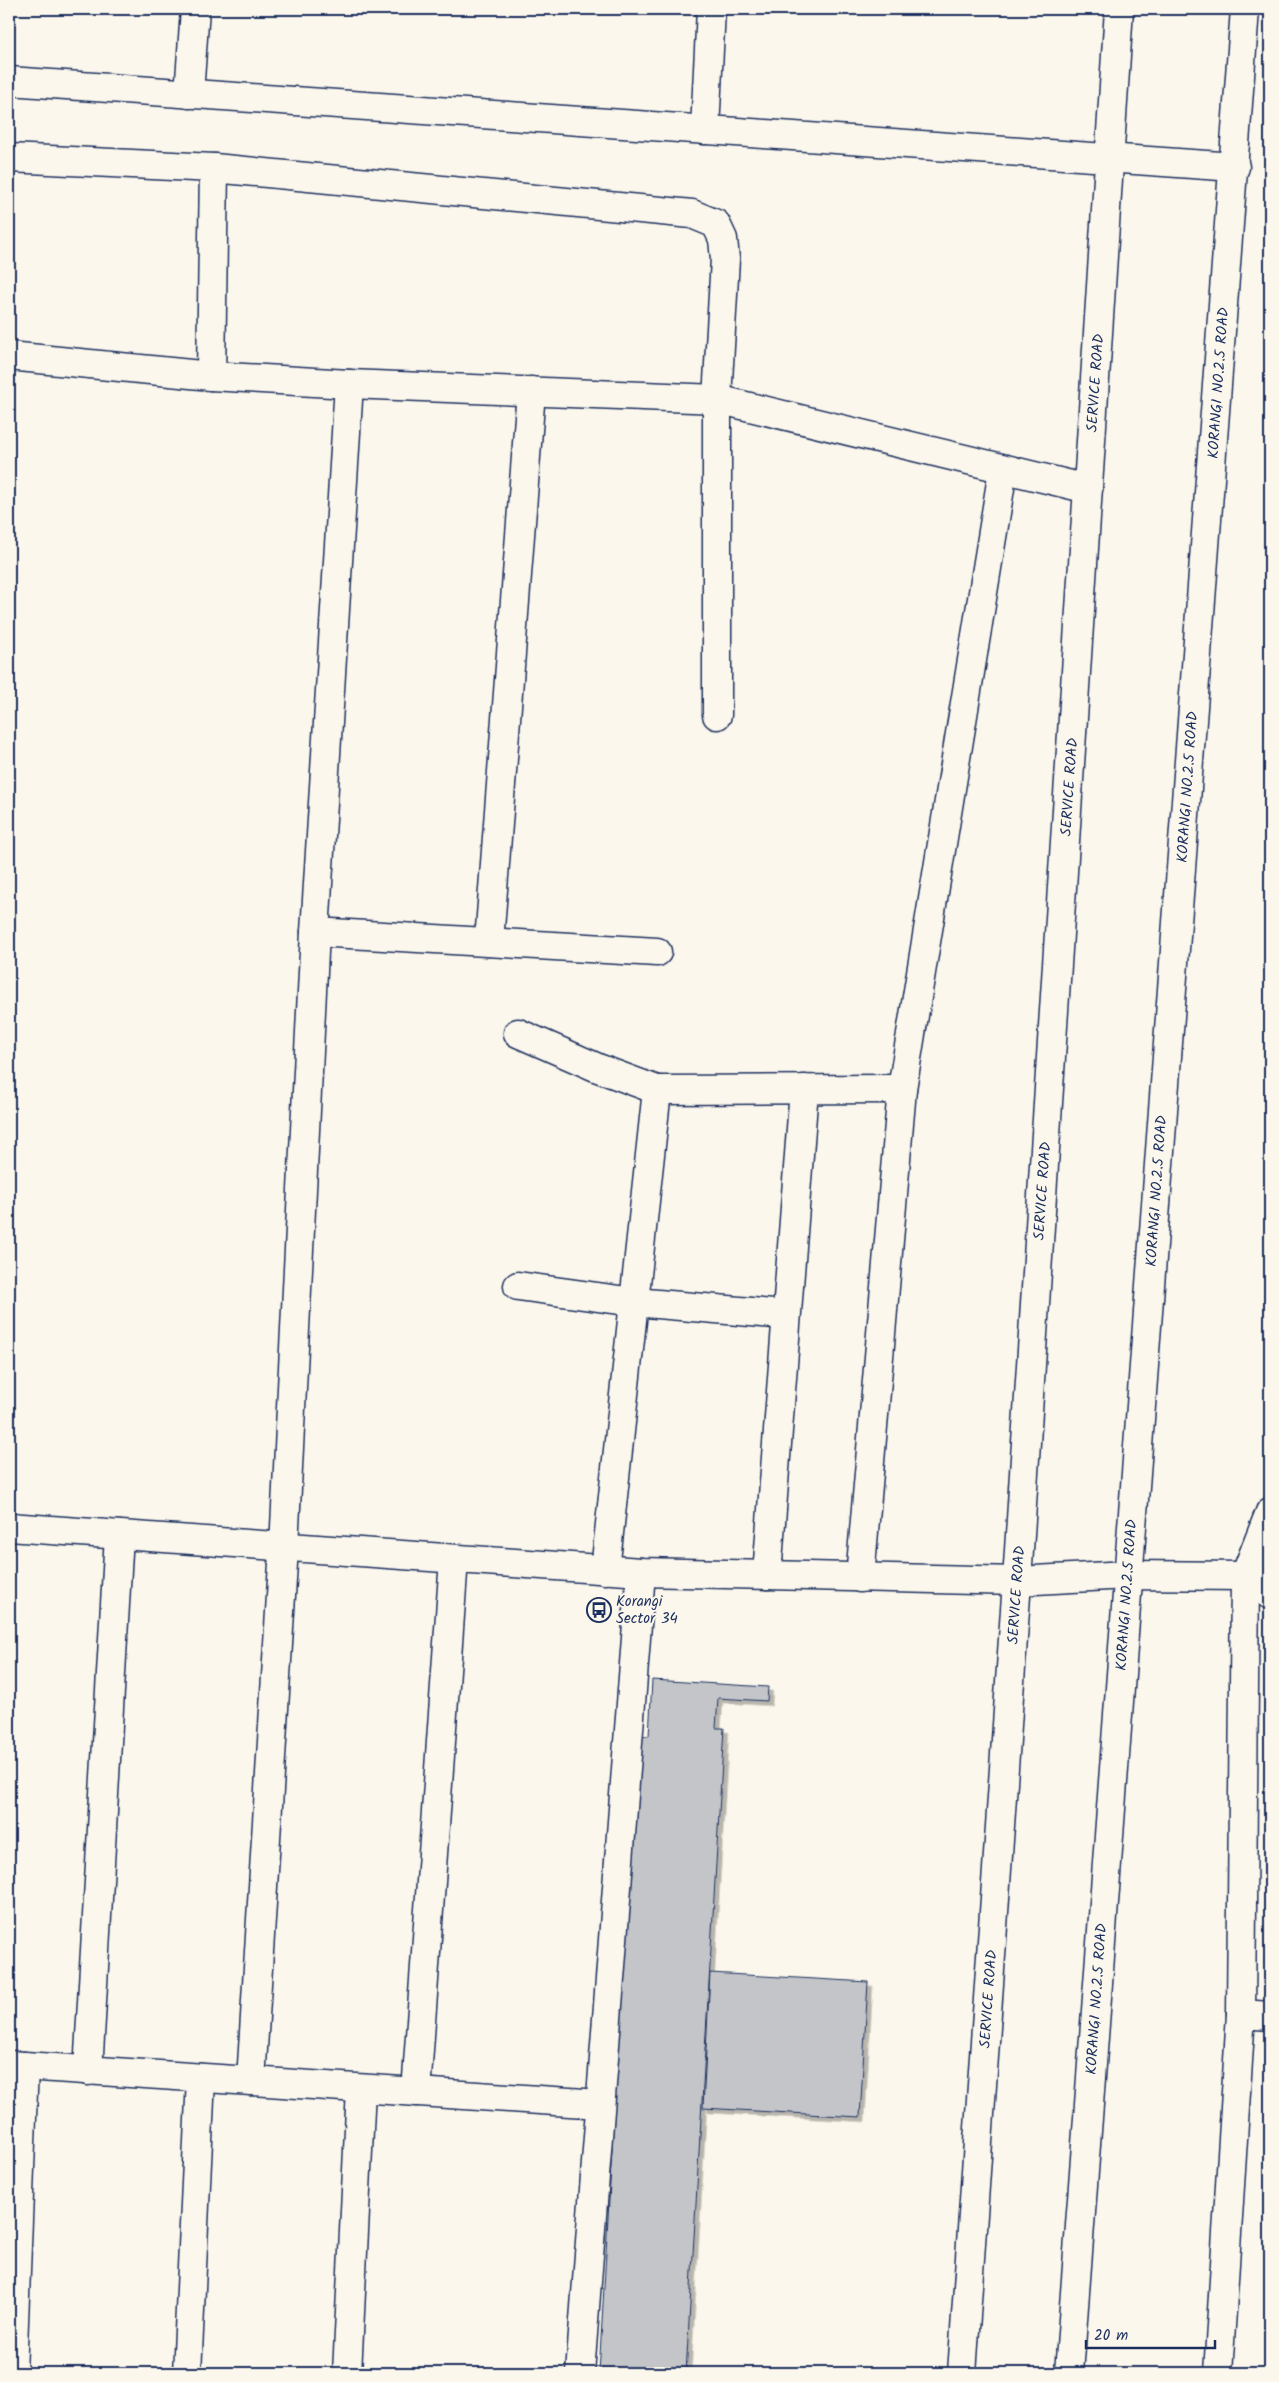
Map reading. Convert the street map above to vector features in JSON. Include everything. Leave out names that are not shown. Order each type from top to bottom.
[{"type":"street","points":[[189,94],[195,9]]},
{"type":"street","points":[[705,130],[711,9]]},
{"type":"street","name":"SERVICE ROAD","points":[[962,2373],[1017,1581],[1118,9]]},
{"type":"street","name":"KORANGI NO.2.5 ROAD","points":[[1069,2373],[1127,1575],[1235,167],[1245,9]]},
{"type":"street","points":[[9,81],[1235,167]]},
{"type":"street","points":[[9,158],[214,168],[692,214],[716,224],[723,239],[725,259],[717,399],[717,715]]},
{"type":"street","points":[[211,376],[214,168]]},
{"type":"street","points":[[9,356],[211,376],[349,384],[717,399],[1003,470],[1088,489]]},
{"type":"street","points":[[251,2081],[284,1547],[315,932],[349,384]]},
{"type":"street","points":[[489,942],[531,391]]},
{"type":"street","points":[[860,1578],[902,1089],[1003,470]]},
{"type":"street","points":[[315,932],[657,952]]},
{"type":"street","points":[[518,1032],[598,1068],[657,1090],[902,1089]]},
{"type":"street","points":[[767,1575],[804,1089]]},
{"type":"street","points":[[606,1570],[657,1090]]},
{"type":"street","points":[[518,1286],[634,1302],[786,1315]]},
{"type":"street","points":[[1218,2373],[1241,2014],[1245,1576],[1270,1512]]},
{"type":"street","points":[[9,1527],[606,1570],[860,1578],[1017,1581],[1127,1575],[1245,1576],[1270,1560]]},
{"type":"street","points":[[88,2071],[119,1535]]},
{"type":"street","points":[[416,2092],[454,1558]]},
{"type":"street","points":[[580,2373],[641,1572]]},
{"type":"street","points":[[1245,1576],[1270,1595]]},
{"type":"street","points":[[1241,2014],[1270,2016]]},
{"type":"street","points":[[12,2373],[16,2066],[600,2104]]},
{"type":"street","points":[[187,2373],[201,2078]]},
{"type":"street","points":[[347,2373],[361,2089]]},
{"type":"building","points":[[652,1680],[768,1687],[767,1701],[718,1698],[716,1728],[724,1728],[686,2373],[599,2373],[636,1735],[649,1736]]},
{"type":"building","points":[[710,1973],[868,1982],[860,2117],[703,2108]]},
{"type":"place","name":"Korangi Sector 34","points":[[599,1610]]}]
